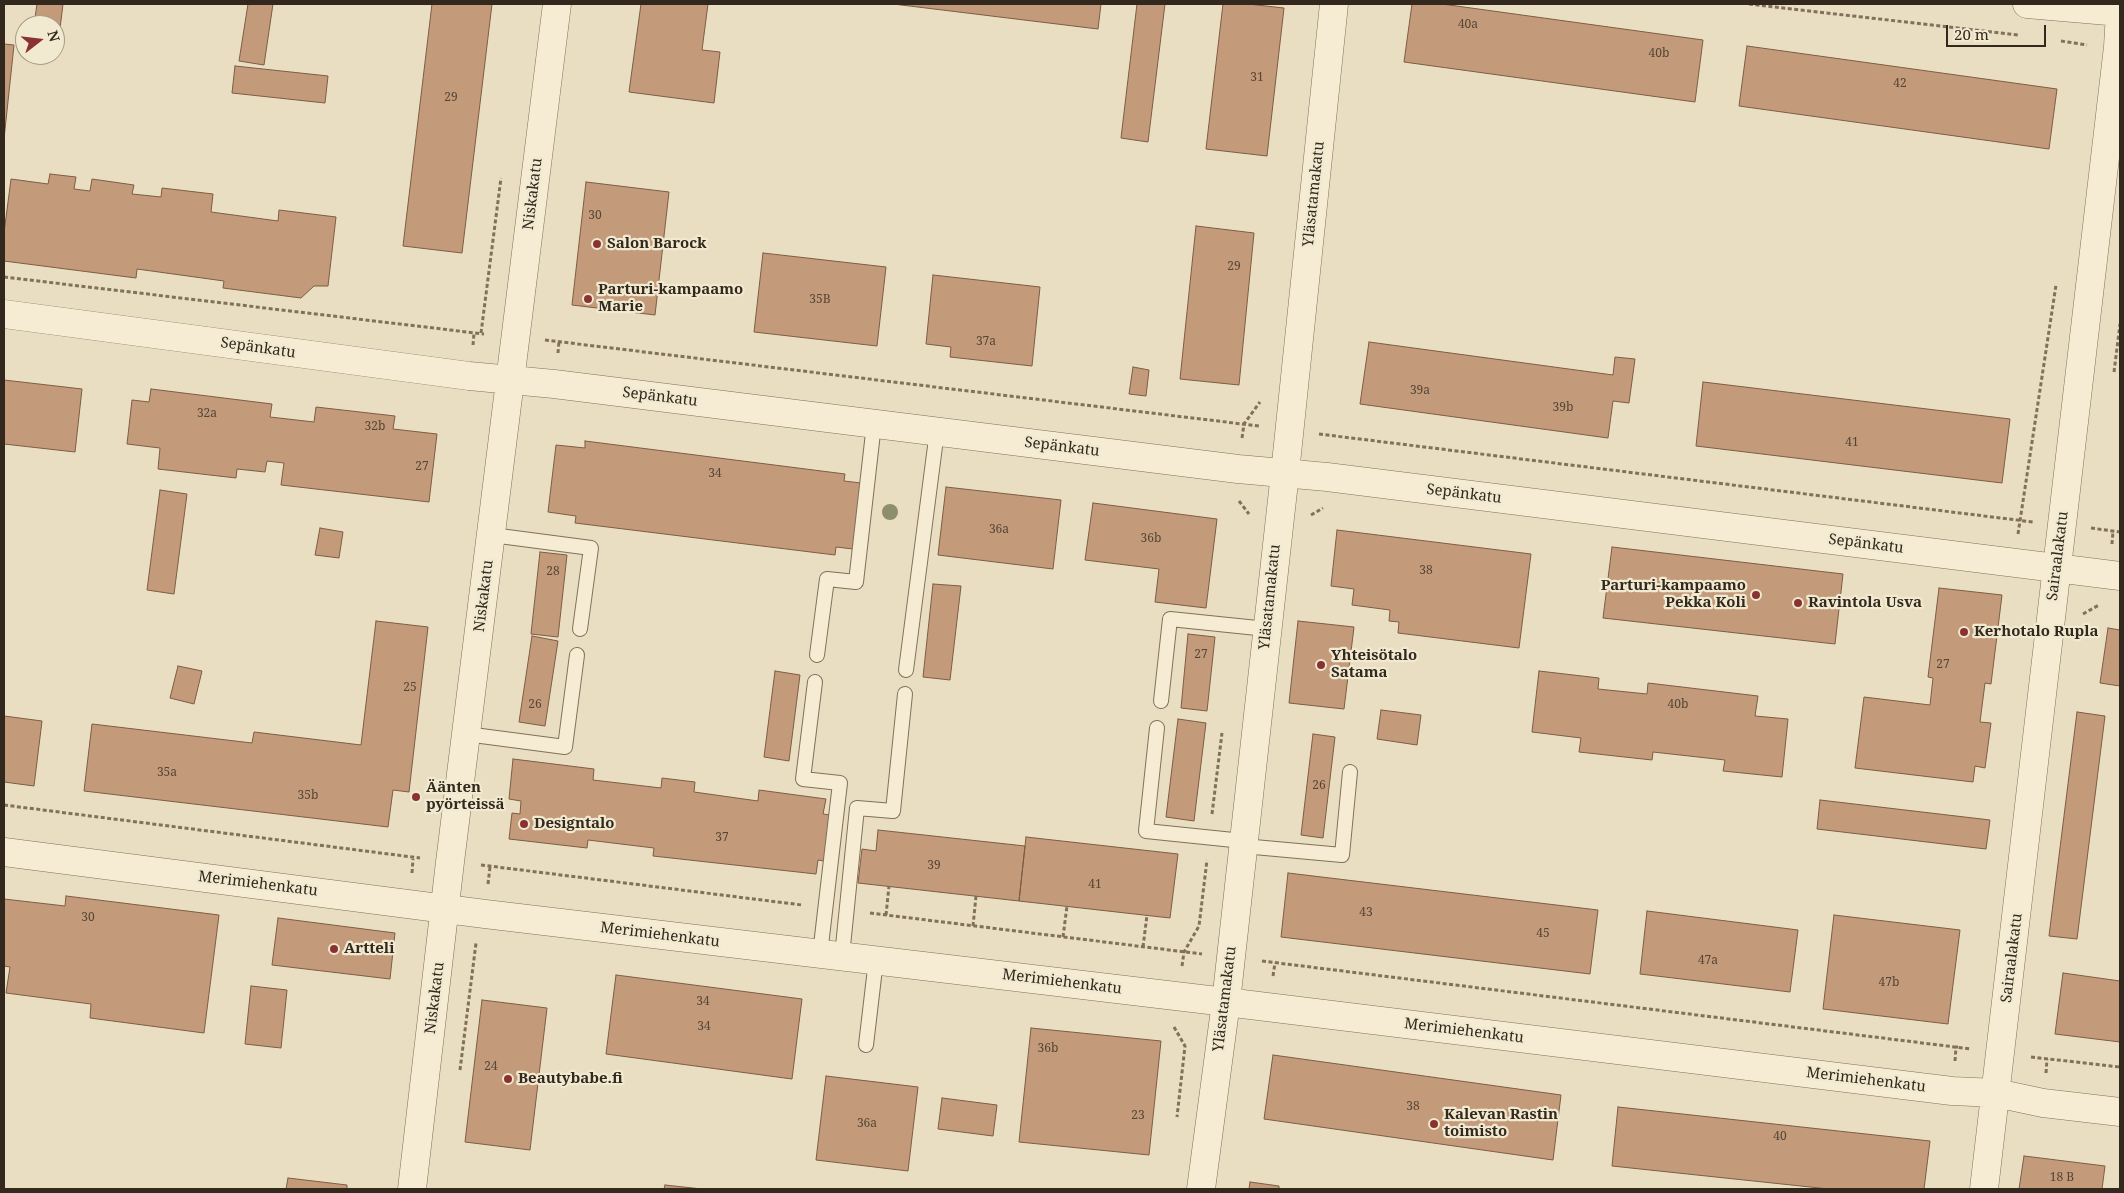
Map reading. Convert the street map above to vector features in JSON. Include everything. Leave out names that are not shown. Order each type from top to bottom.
[{"type":"street","name":"Niskakatu","points":[[412,1189],[450,862],[557,4]]},
{"type":"street","name":"Yläsatamakatu","points":[[1201,1189],[1226,1002],[1285,473],[1334,4]]},
{"type":"street","points":[[2027,4],[2120,12]]},
{"type":"street","name":"Sairaalakatu","points":[[1984,1189],[2118,47],[2120,12]]},
{"type":"street","name":"Sepänkatu","points":[[4,314],[510,380],[2120,576]]},
{"type":"street","name":"Merimiehenkatu","points":[[4,852],[831,955],[1996,1094],[2043,1103],[2120,1112]]},
{"type":"lane","points":[[817,655],[826,578],[856,582],[874,424]]},
{"type":"lane","points":[[906,670],[936,431]]},
{"type":"lane","points":[[492,535],[590,548],[580,629]]},
{"type":"lane","points":[[1161,701],[1170,619],[1266,630]]},
{"type":"lane","points":[[466,734],[565,747],[577,655]]},
{"type":"lane","points":[[814,682],[803,779],[840,784],[825,908],[831,955]]},
{"type":"lane","points":[[831,955],[847,910],[857,808],[893,811],[905,694]]},
{"type":"lane","points":[[1157,728],[1146,831],[1210,837],[1342,855],[1350,772]]},
{"type":"lane","points":[[866,1045],[876,960]]},
{"type":"path","points":[[1749,4],[2020,36]]},
{"type":"path","points":[[2059,40],[2088,45],[2118,47]]},
{"type":"path","points":[[4,277],[559,341],[2120,532]]},
{"type":"path","points":[[1248,523],[1249,513]]},
{"type":"path","points":[[1184,952],[1199,926],[1222,732]]},
{"type":"path","points":[[4,805],[413,859],[825,908]]},
{"type":"path","points":[[886,915],[889,886]]},
{"type":"path","points":[[973,926],[976,896]]},
{"type":"path","points":[[1063,937],[1067,906]]},
{"type":"path","points":[[847,910],[2001,1054],[2120,1067]]},
{"type":"path","points":[[1143,947],[1147,915]]},
{"type":"path","points":[[459,1073],[476,938]]},
{"type":"building","points":[[37,4],[63,4],[62,15],[35,15]]},
{"type":"building","points":[[248,4],[273,4],[264,65],[239,61]]},
{"type":"building","points":[[432,4],[492,4],[462,253],[403,246]]},
{"type":"building","points":[[641,4],[708,4],[702,50],[720,52],[714,103],[629,92]]},
{"type":"building","points":[[893,4],[1101,4],[1098,29]]},
{"type":"building","points":[[1137,4],[1165,4],[1148,142],[1121,138]]},
{"type":"building","points":[[1223,4],[1248,4],[1284,8],[1267,156],[1206,149]]},
{"type":"building","points":[[1412,4],[1442,4],[1703,40],[1695,102],[1404,62]]},
{"type":"building","points":[[4,44],[14,45],[4,139]]},
{"type":"building","points":[[1747,46],[2057,89],[2049,149],[1739,106]]},
{"type":"building","points":[[235,66],[328,76],[325,103],[232,93]]},
{"type":"building","points":[[50,174],[76,177],[74,189],[90,191],[92,179],[134,185],[132,194],[161,197],[162,188],[213,194],[211,212],[278,221],[279,210],[336,217],[328,286],[314,286],[301,298],[223,288],[224,281],[137,269],[136,278],[4,261],[4,233],[11,179],[48,184]]},
{"type":"building","points":[[586,182],[669,192],[655,315],[572,305]]},
{"type":"building","points":[[1196,226],[1254,233],[1239,385],[1180,379]]},
{"type":"building","points":[[763,253],[886,267],[877,346],[754,332]]},
{"type":"building","points":[[933,275],[1040,287],[1032,366],[950,357],[951,347],[926,344]]},
{"type":"building","points":[[1369,342],[1613,375],[1615,357],[1635,359],[1629,403],[1613,401],[1608,438],[1360,404]]},
{"type":"building","points":[[1133,367],[1149,370],[1146,396],[1129,394]]},
{"type":"building","points":[[4,380],[82,389],[75,452],[4,444]]},
{"type":"building","points":[[1703,382],[2010,419],[2002,483],[1696,446]]},
{"type":"building","points":[[151,389],[272,404],[270,417],[314,422],[316,407],[395,416],[393,429],[437,434],[429,502],[281,485],[284,463],[267,461],[265,472],[237,469],[236,478],[158,469],[160,448],[127,444],[132,400],[149,402]]},
{"type":"building","points":[[585,441],[845,474],[844,481],[861,483],[853,549],[836,547],[835,555],[575,523],[576,516],[548,512],[556,445],[585,448]]},
{"type":"building","points":[[946,487],[1061,500],[1053,569],[938,555]]},
{"type":"building","points":[[160,490],[187,494],[174,594],[147,590]]},
{"type":"building","points":[[1093,503],[1217,519],[1206,608],[1155,602],[1159,569],[1085,560]]},
{"type":"building","points":[[320,528],[343,532],[339,558],[315,555]]},
{"type":"building","points":[[1337,530],[1531,554],[1519,648],[1398,633],[1399,622],[1389,621],[1390,610],[1352,605],[1354,589],[1331,586]]},
{"type":"building","points":[[1612,547],[1843,574],[1835,644],[1603,618]]},
{"type":"building","points":[[540,552],[567,555],[558,637],[531,634]]},
{"type":"building","points":[[933,584],[961,586],[950,680],[923,677]]},
{"type":"building","points":[[1939,588],[2002,595],[1991,684],[1985,683],[1980,722],[1991,723],[1985,768],[1975,766],[1973,782],[1855,768],[1864,697],[1930,705],[1933,678],[1928,677]]},
{"type":"building","points":[[376,621],[428,627],[409,792],[393,790],[388,827],[84,791],[92,724],[252,743],[254,732],[361,745]]},
{"type":"building","name":"Yhteisötalo Satama","points":[[1298,621],[1354,627],[1344,709],[1289,703]]},
{"type":"building","points":[[2108,628],[2120,630],[2120,686],[2100,683]]},
{"type":"building","points":[[1188,634],[1215,637],[1207,711],[1181,708]]},
{"type":"building","points":[[532,636],[558,641],[545,726],[519,722]]},
{"type":"building","points":[[178,666],[202,671],[194,704],[170,698]]},
{"type":"building","points":[[775,671],[800,675],[789,761],[764,757]]},
{"type":"building","points":[[1539,671],[1599,678],[1598,689],[1647,694],[1648,683],[1758,696],[1755,716],[1788,719],[1782,777],[1723,771],[1725,760],[1653,752],[1652,760],[1579,752],[1581,738],[1532,732]]},
{"type":"building","points":[[1381,710],[1421,715],[1417,745],[1377,739]]},
{"type":"building","points":[[2077,712],[2105,716],[2077,939],[2049,936]]},
{"type":"building","points":[[4,716],[42,721],[34,786],[4,782]]},
{"type":"building","points":[[1178,719],[1206,723],[1194,821],[1166,817]]},
{"type":"building","points":[[1313,734],[1335,737],[1323,838],[1301,835]]},
{"type":"building","points":[[513,759],[594,769],[593,780],[661,788],[662,778],[695,782],[694,792],[758,801],[759,790],[826,799],[823,814],[830,815],[824,861],[818,860],[816,874],[653,856],[654,848],[588,840],[587,848],[509,839],[512,813],[520,814],[521,801],[509,799]]},
{"type":"building","points":[[1820,800],[1990,820],[1986,849],[1817,829]]},
{"type":"building","points":[[878,830],[1025,846],[1019,901],[858,883],[862,849],[876,851]]},
{"type":"building","points":[[1026,837],[1178,854],[1170,918],[1019,901]]},
{"type":"building","points":[[1288,873],[1598,910],[1590,974],[1281,937]]},
{"type":"building","points":[[66,896],[219,915],[204,1033],[90,1018],[91,1004],[6,993],[10,967],[4,966],[4,899],[65,906]]},
{"type":"building","points":[[1647,911],[1798,930],[1790,992],[1640,974]]},
{"type":"building","points":[[1834,915],[1960,930],[1948,1024],[1823,1009]]},
{"type":"building","name":"Artteli","points":[[278,918],[395,933],[390,979],[272,965]]},
{"type":"building","points":[[2063,973],[2120,981],[2120,1042],[2055,1034]]},
{"type":"building","points":[[616,975],[802,999],[792,1079],[606,1054]]},
{"type":"building","points":[[251,986],[287,990],[281,1048],[245,1044]]},
{"type":"building","points":[[482,1000],[547,1008],[530,1150],[465,1142]]},
{"type":"building","points":[[1031,1028],[1161,1041],[1149,1155],[1019,1142]]},
{"type":"building","points":[[1273,1055],[1561,1095],[1553,1160],[1264,1119]]},
{"type":"building","points":[[826,1076],[918,1087],[908,1171],[816,1160]]},
{"type":"building","points":[[942,1098],[997,1105],[993,1136],[938,1129]]},
{"type":"building","points":[[1618,1107],[1930,1141],[1924,1189],[1829,1189],[1612,1166]]},
{"type":"building","points":[[2024,1156],[2105,1166],[2102,1189],[2019,1189]]},
{"type":"building","points":[[288,1178],[347,1185],[347,1189],[286,1189]]},
{"type":"building","points":[[1250,1182],[1279,1186],[1279,1189],[1249,1189]]},
{"type":"building","points":[[665,1185],[702,1189],[664,1189]]},
{"type":"place","name":"Salon Barock","points":[[597,244]]},
{"type":"place","name":"Parturi-kampaamo Marie","points":[[588,299]]},
{"type":"place","name":"Parturi-kampaamo Pekka Koli","points":[[1756,595]]},
{"type":"place","name":"Ravintola Usva","points":[[1798,603]]},
{"type":"place","name":"Kerhotalo Rupla","points":[[1964,632]]},
{"type":"place","name":"Yhteisötalo Satama","points":[[1321,665]]},
{"type":"place","name":"Äänten pyörteissä","points":[[416,797]]},
{"type":"place","name":"Designtalo","points":[[524,824]]},
{"type":"place","name":"Artteli","points":[[334,949]]},
{"type":"place","name":"Beautybabe.fi","points":[[508,1079]]},
{"type":"place","name":"Kalevan Rastin toimisto","points":[[1434,1124]]}]
